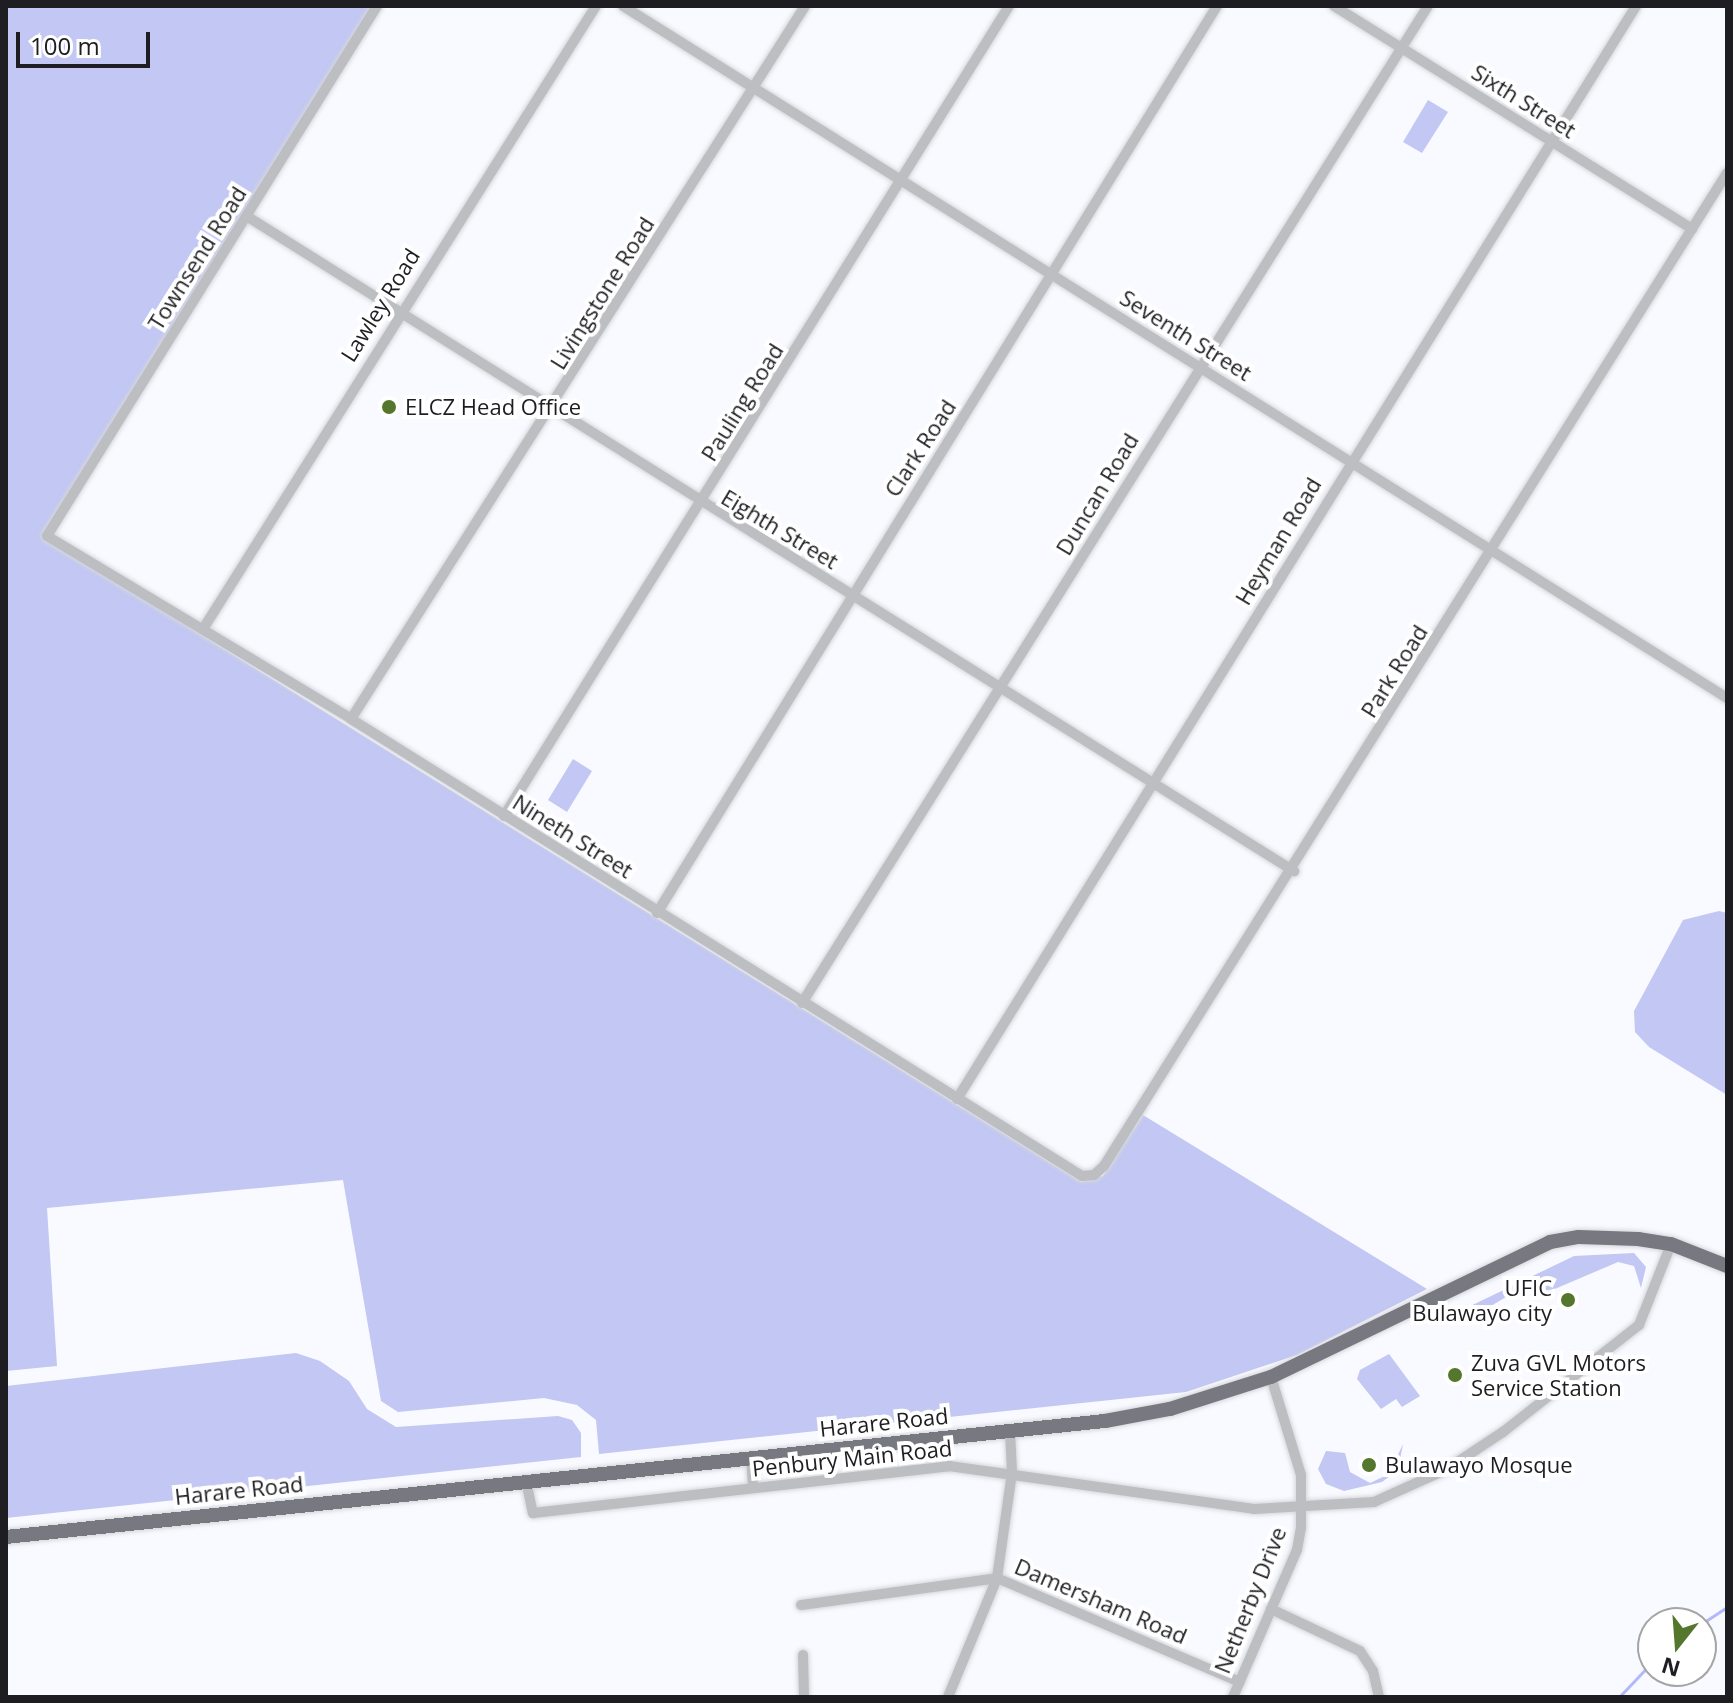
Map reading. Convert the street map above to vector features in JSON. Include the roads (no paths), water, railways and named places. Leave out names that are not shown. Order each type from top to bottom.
[{"type":"highway","name":"Harare Road","points":[[6,1537],[1010,1431],[1170,1409],[1271,1377],[1376,1330],[1539,1246],[1579,1237],[1671,1244],[1727,1266]]},
{"type":"street","name":"Townsend Road","points":[[48,530],[248,217],[377,6]]},
{"type":"street","name":"Lawley Road","points":[[203,629],[399,311],[596,6]]},
{"type":"street","name":"Seventh Street","points":[[623,6],[1727,698]]},
{"type":"street","name":"Livingstone Road","points":[[351,719],[553,409],[805,6]]},
{"type":"street","name":"Pauling Road","points":[[504,816],[903,181],[1009,6]]},
{"type":"street","name":"Clark Road","points":[[657,913],[850,594],[1054,276],[1217,6]]},
{"type":"street","name":"Sixth Street","points":[[1334,6],[1692,229]]},
{"type":"street","name":"Duncan Road","points":[[802,1003],[1001,690],[1198,367],[1428,6]]},
{"type":"street","name":"Heyman Road","points":[[957,1099],[1350,460],[1636,6]]},
{"type":"street","name":"Park Road","points":[[1082,1176],[1094,1175],[1104,1166],[1294,871],[1727,173]]},
{"type":"street","name":"Eighth Street","points":[[248,217],[701,505],[850,594],[1294,871]]},
{"type":"street","name":"Nineth Street","points":[[48,530],[50,539],[351,719],[1082,1176]]},
{"type":"street","name":"Penbury Main Road","points":[[526,1481],[533,1513],[949,1466],[1012,1472],[1254,1509],[1303,1509],[1388,1497],[1447,1469],[1503,1432],[1639,1325],[1671,1244]]},
{"type":"street","name":"Netherby Drive","points":[[1233,1697],[1297,1550],[1303,1509],[1298,1461],[1271,1377]]},
{"type":"street","points":[[953,1695],[997,1578],[1012,1472],[1010,1431]]},
{"type":"street","points":[[751,1457],[753,1488]]},
{"type":"street","name":"Damersham Road","points":[[801,1605],[997,1578],[1240,1682]]},
{"type":"street","points":[[1271,1609],[1360,1651],[1373,1671],[1379,1697]]},
{"type":"street","points":[[803,1655],[804,1697]]},
{"type":"waterway","points":[[1717,1614],[1727,1607]]},
{"type":"waterway","points":[[1619,1697],[1637,1678]]},
{"type":"place","name":"ELCZ Head Office","points":[[389,407]]},
{"type":"place","name":"UFIC Bulawayo city","points":[[1568,1300]]},
{"type":"place","name":"Zuva GVL Motors Service Station","points":[[1455,1375]]},
{"type":"place","name":"Bulawayo Mosque","points":[[1369,1465]]}]
